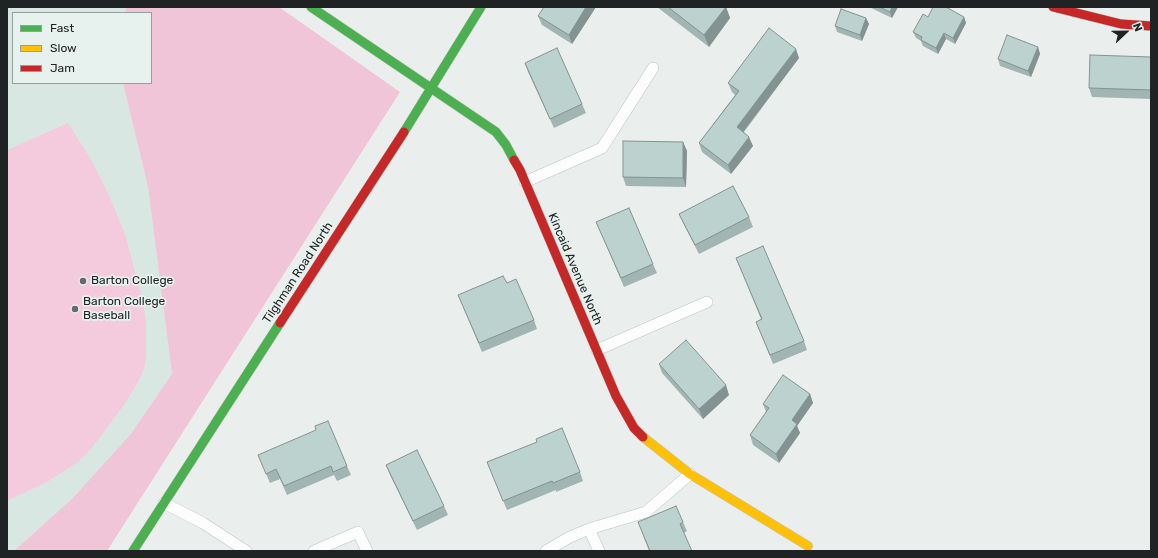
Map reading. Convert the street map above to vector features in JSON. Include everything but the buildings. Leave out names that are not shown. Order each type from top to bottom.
[{"type":"street","name":"Kincaid Avenue North","points":[[312,7],[496,132],[506,145],[525,182],[616,396],[634,428],[647,442],[690,474],[808,546]]},
{"type":"street","name":"Tilghman Road North","points":[[133,551],[432,88],[482,7]]},
{"type":"street","points":[[1053,7],[1121,24],[1151,26]]},
{"type":"lane","points":[[525,182],[602,148],[653,68]]},
{"type":"lane","points":[[597,350],[707,302]]},
{"type":"lane","points":[[546,551],[570,537],[589,529],[646,512],[690,474]]},
{"type":"lane","points":[[164,503],[202,523],[246,551]]},
{"type":"lane","points":[[589,529],[599,551]]},
{"type":"lane","points":[[314,551],[358,532],[367,551]]},
{"type":"shaded area","name":"Barton College Baseball","points":[[7,7],[127,7],[124,12],[12,12],[12,84],[123,84],[148,187],[172,374],[88,551],[7,551]]},
{"type":"shaded area","points":[[127,7],[279,7],[400,92],[107,551],[14,551],[72,499],[131,434],[172,374],[148,187],[123,84],[152,84],[152,12],[124,12]]},
{"type":"shaded area","name":"Barton College Baseball","points":[[68,123],[92,161],[107,191],[125,234],[142,298],[146,321],[146,357],[144,369],[138,382],[124,405],[91,449],[78,462],[47,482],[7,501],[7,150]]},
{"type":"traffic: fast","points":[[311,7],[496,132],[506,145],[514,160]]},
{"type":"traffic: fast","points":[[404,132],[481,7]]},
{"type":"traffic: fast","points":[[133,551],[280,323]]},
{"type":"traffic: slow","points":[[643,437],[690,474],[808,546]]},
{"type":"traffic: jam","points":[[1053,7],[1121,24],[1151,26]]},
{"type":"traffic: jam","points":[[280,323],[404,132]]},
{"type":"traffic: jam","points":[[514,160],[520,170],[616,396],[634,428],[643,437]]},
{"type":"place","name":"Barton College","points":[[83,281]]},
{"type":"place","name":"Barton College Baseball","points":[[75,309]]}]
